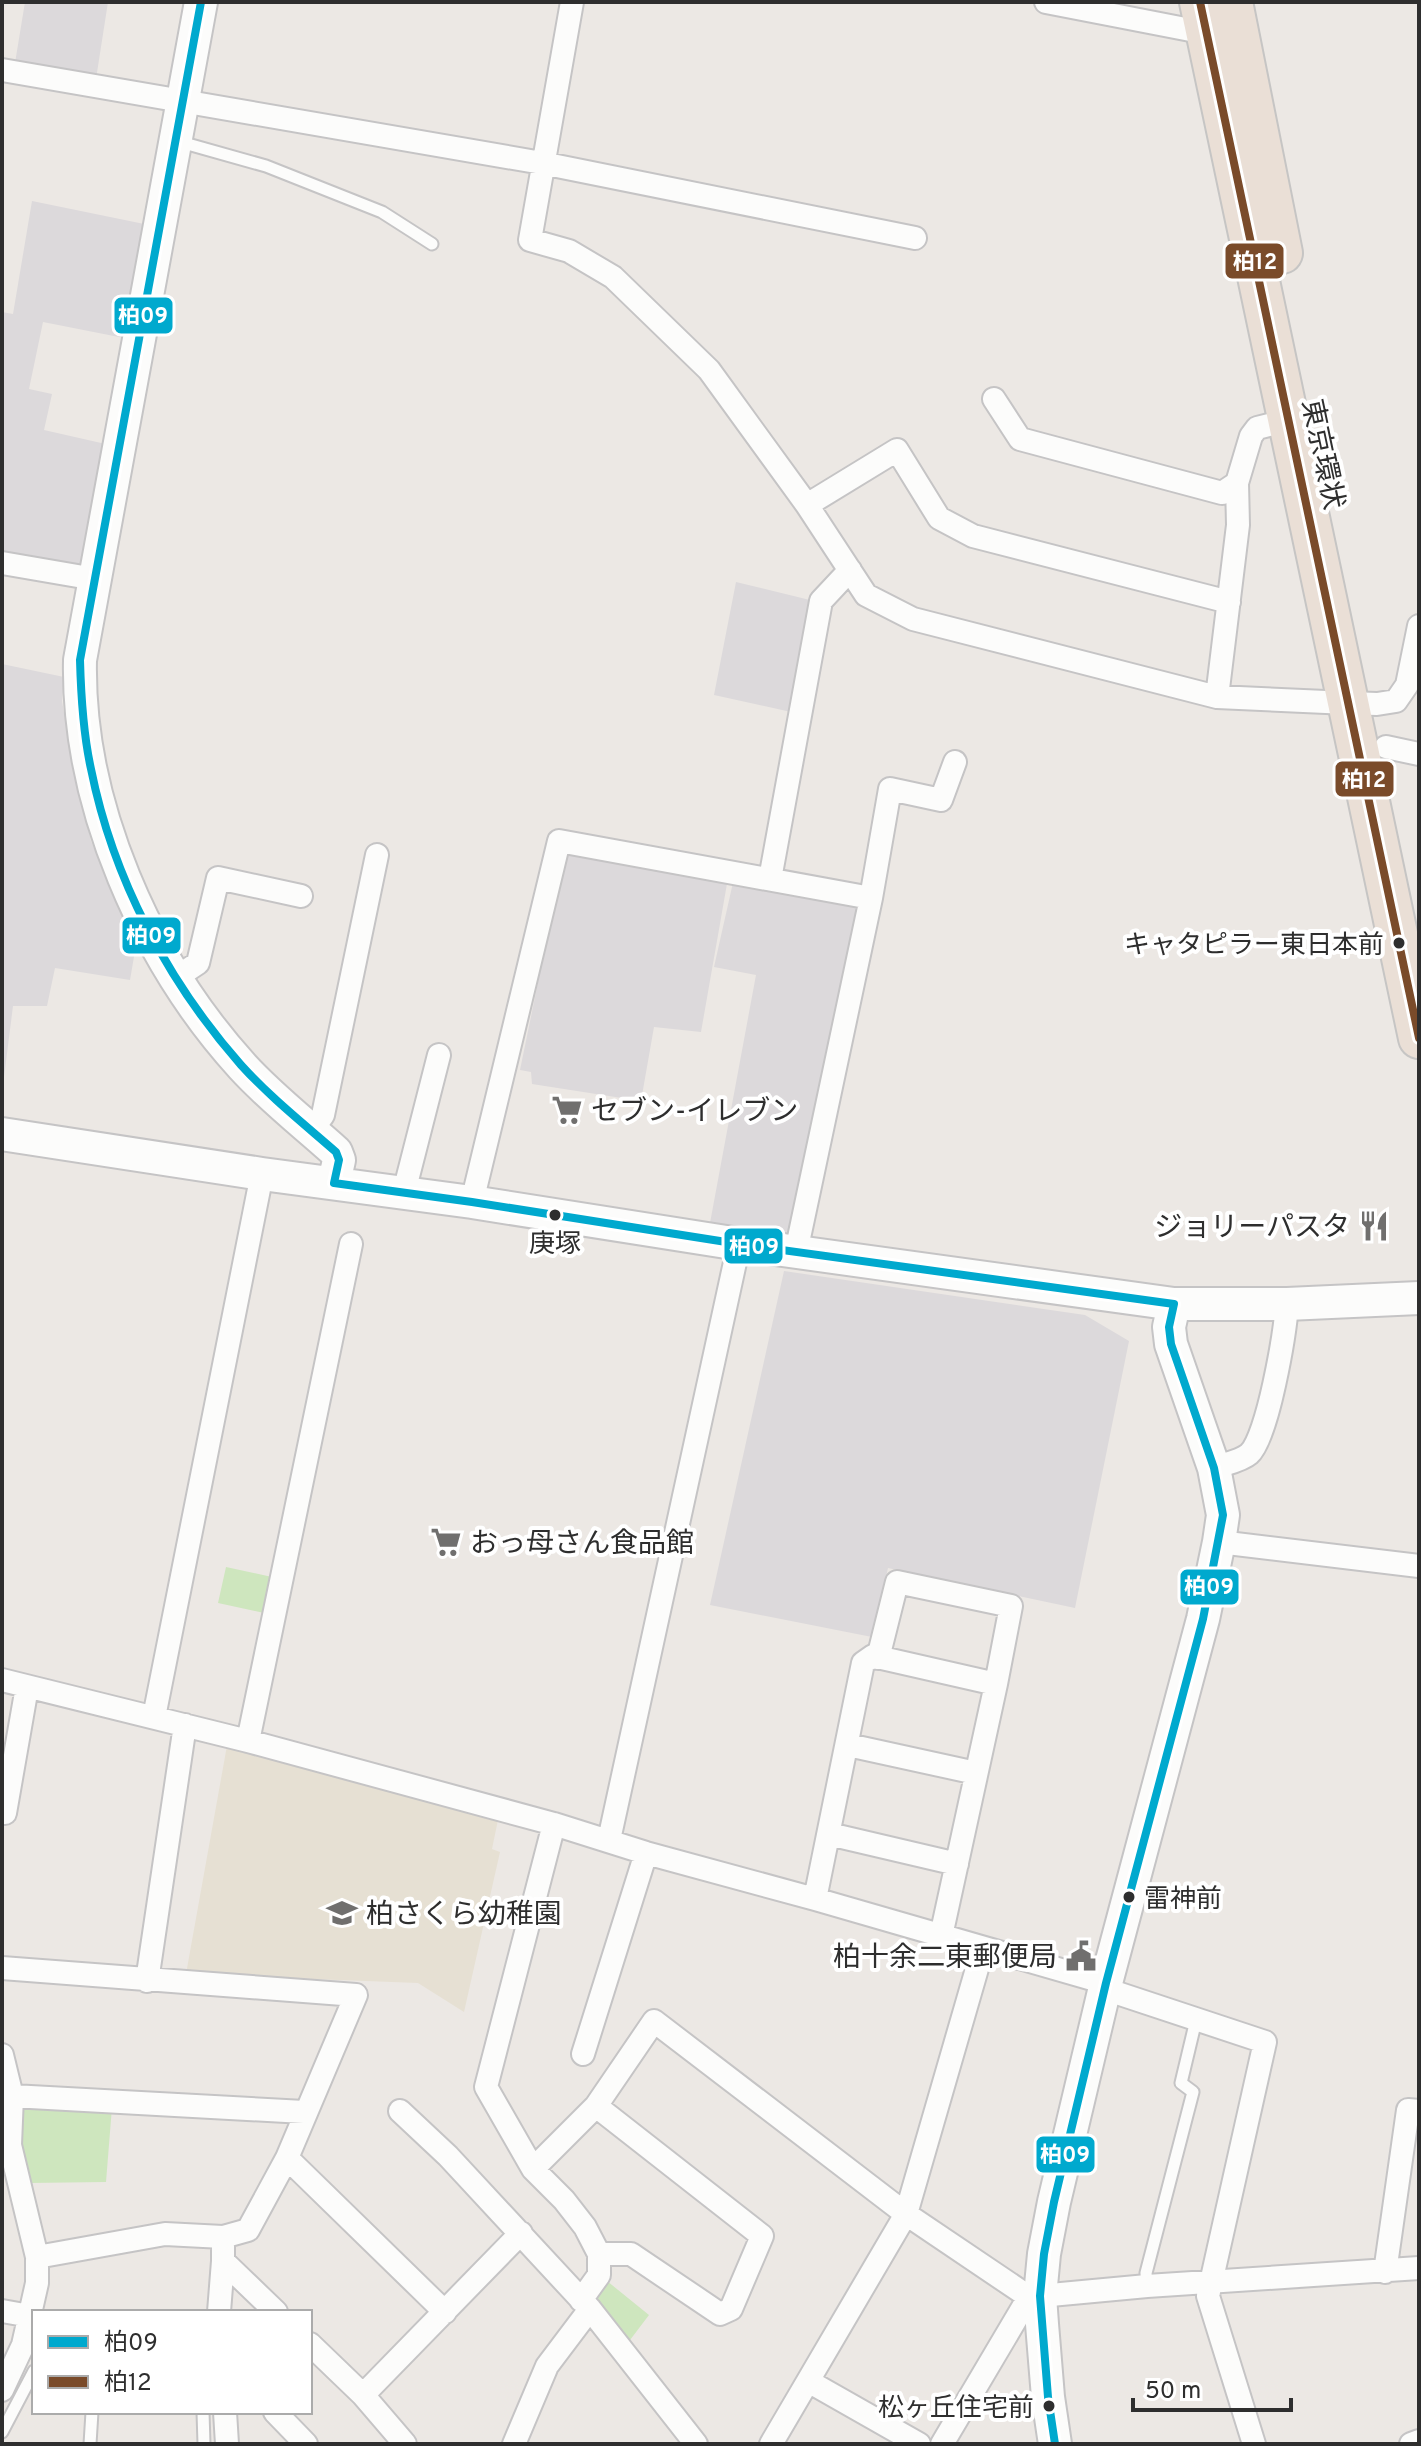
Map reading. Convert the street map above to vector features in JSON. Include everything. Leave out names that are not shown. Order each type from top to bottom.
[{"type":"highway","name":"東京環状","points":[[1232,2],[1418,1025]]},
{"type":"highway","name":"東京環状","points":[[1203,17],[1289,420],[1362,704],[1402,750],[1419,905]]},
{"type":"street","points":[[201,2],[80,660],[82,725],[103,820],[147,927],[208,1023],[242,1066],[336,1152],[339,1160],[334,1183]]},
{"type":"street","points":[[572,2],[530,240],[569,251],[613,277],[709,370],[807,505],[866,595],[913,619],[1217,697],[1362,704],[1396,701],[1407,685],[1419,626]]},
{"type":"street","points":[[1046,2],[1203,17]]},
{"type":"street","points":[[2,70],[542,163],[915,238]]},
{"type":"street","points":[[994,399],[1020,439],[1222,493],[1237,483]]},
{"type":"street","points":[[1217,697],[1238,525],[1237,483],[1251,436],[1257,428],[1289,420]]},
{"type":"street","points":[[807,505],[897,450],[939,518],[973,536],[1229,602]]},
{"type":"street","points":[[2,563],[95,579]]},
{"type":"street","points":[[770,879],[821,601],[850,570]]},
{"type":"street","points":[[796,1252],[871,898],[890,789],[941,800],[955,762]]},
{"type":"street","points":[[472,1202],[559,841],[871,898]]},
{"type":"street","points":[[312,1130],[323,1115],[377,855]]},
{"type":"street","points":[[177,977],[198,963],[218,878],[301,896]]},
{"type":"street","points":[[404,1192],[439,1055]]},
{"type":"street","points":[[2,1134],[739,1244],[1174,1304],[1287,1304],[1419,1298]]},
{"type":"street","points":[[141,1718],[262,1174]]},
{"type":"street","points":[[248,1741],[351,1244]]},
{"type":"street","points":[[609,1840],[739,1244]]},
{"type":"street","points":[[1055,2444],[1035,2296],[1106,1983],[1203,1619],[1223,1515],[1214,1468],[1171,1344],[1169,1327],[1174,1304]]},
{"type":"street","points":[[1214,1468],[1248,1456],[1258,1442],[1282,1351],[1287,1304]]},
{"type":"street","points":[[1219,1542],[1419,1566]]},
{"type":"street","points":[[878,1658],[897,1582],[1011,1606],[941,1936]]},
{"type":"street","points":[[815,1899],[863,1663],[873,1656],[996,1684]]},
{"type":"street","points":[[2,1680],[88,1707],[185,1725],[554,1824],[646,1853],[1106,1983],[1114,1992],[1265,2042],[1208,2296],[1254,2444]]},
{"type":"street","points":[[2,1813],[5,1813],[27,1687]]},
{"type":"street","points":[[147,1981],[185,1725]]},
{"type":"street","points":[[848,1745],[976,1773]]},
{"type":"street","points":[[523,2441],[547,2366],[585,2305],[599,2275],[599,2254],[585,2227],[533,2169],[486,2087],[554,1824]]},
{"type":"street","points":[[829,1834],[957,1864]]},
{"type":"street","points":[[583,2054],[646,1853]]},
{"type":"street","points":[[771,2444],[906,2214],[983,1948]]},
{"type":"street","points":[[2,1968],[356,1995],[287,2158],[248,2230],[223,2237],[165,2234],[37,2257]]},
{"type":"street","points":[[533,2169],[596,2106],[654,2021],[906,2214],[1035,2296],[1419,2268]]},
{"type":"street","points":[[2,2055],[12,2096],[6,2145],[37,2257],[37,2283],[23,2345],[2,2390]]},
{"type":"street","points":[[12,2096],[304,2112]]},
{"type":"street","points":[[596,2106],[762,2236],[731,2309],[720,2314],[631,2254],[599,2254]]},
{"type":"street","points":[[1385,2272],[1408,2110],[1419,2111]]},
{"type":"street","points":[[400,2111],[521,2233],[585,2305],[696,2444]]},
{"type":"street","points":[[287,2158],[445,2312]]},
{"type":"street","points":[[363,2395],[521,2233]]},
{"type":"street","points":[[219,2310],[223,2237]]},
{"type":"street","points":[[223,2261],[274,2310]]},
{"type":"street","points":[[942,2444],[1035,2296]]},
{"type":"street","points":[[2,2311],[30,2316]]},
{"type":"street","points":[[312,2346],[363,2395],[405,2444]]},
{"type":"street","points":[[808,2381],[919,2444]]},
{"type":"street","points":[[225,2414],[227,2444]]},
{"type":"street","points":[[277,2414],[306,2444]]},
{"type":"street","points":[[1411,2444],[1419,2441]]},
{"type":"lane","points":[[176,141],[266,166],[382,212],[432,244]]},
{"type":"lane","points":[[1147,2286],[1146,2273],[1193,2092],[1181,2083],[1196,2020]]},
{"type":"lane","points":[[2,2432],[32,2375]]},
{"type":"lane","points":[[90,2444],[92,2414]]},
{"type":"lane","points":[[203,2414],[204,2444]]},
{"type":"shaded area","points":[[25,2],[108,2],[96,79],[15,63]]},
{"type":"shaded area","points":[[32,201],[149,225],[129,339],[43,322],[29,389],[52,394],[44,430],[110,445],[84,562],[64,568],[2,559],[2,312],[13,314]]},
{"type":"shaded area","points":[[736,582],[814,601],[791,712],[714,695]]},
{"type":"shaded area","points":[[2,664],[64,677],[62,701],[74,772],[91,841],[136,945],[130,980],[55,968],[47,1006],[13,1006],[2,1093]]},
{"type":"shaded area","points":[[577,851],[728,878],[701,1032],[654,1027],[641,1101],[532,1084],[531,1072],[520,1070],[564,856]]},
{"type":"shaded area","points":[[734,878],[859,906],[791,1235],[710,1223],[756,975],[714,967]]},
{"type":"shaded area","points":[[784,1271],[1085,1315],[1129,1341],[1075,1608],[888,1568],[872,1637],[710,1605]]},
{"type":"shaded area","name":"柏さくら幼稚園","points":[[228,1740],[499,1815],[492,1849],[500,1852],[464,2012],[418,1983],[186,1974]]},
{"type":"green space","points":[[226,1567],[272,1577],[264,1613],[218,1603]]},
{"type":"green space","points":[[18,2102],[112,2107],[106,2182],[29,2183],[17,2139]]},
{"type":"green space","points":[[607,2281],[649,2315],[627,2344],[596,2300]]},
{"type":"transit line","name":"柏09","points":[[201,2],[80,660],[84,728],[91,769],[113,850],[167,964],[214,1033],[241,1065],[336,1152],[339,1160],[334,1183]]},
{"type":"transit line","name":"柏12","points":[[1200,2],[1419,1038]]},
{"type":"transit line","name":"柏09","points":[[334,1183],[739,1244],[1174,1304]]},
{"type":"transit line","name":"柏09","points":[[1055,2444],[1040,2296],[1044,2254],[1106,1983],[1203,1619],[1223,1515],[1214,1468],[1171,1344],[1169,1327],[1174,1304]]},
{"type":"place","name":"キャタピラー東日本前","points":[[1399,943]]},
{"type":"place","name":"セブン-イレブン","points":[[567,1110]]},
{"type":"place","name":"庚塚","points":[[555,1215]]},
{"type":"place","name":"ジョリーパスタ","points":[[1374,1226]]},
{"type":"place","name":"おっ母さん食品館","points":[[446,1542]]},
{"type":"place","name":"雷神前","points":[[1129,1897]]},
{"type":"place","name":"柏さくら幼稚園","points":[[342,1913]]},
{"type":"place","name":"柏十余二東郵便局","points":[[1081,1956]]},
{"type":"place","name":"松ヶ丘住宅前","points":[[1049,2406]]}]
